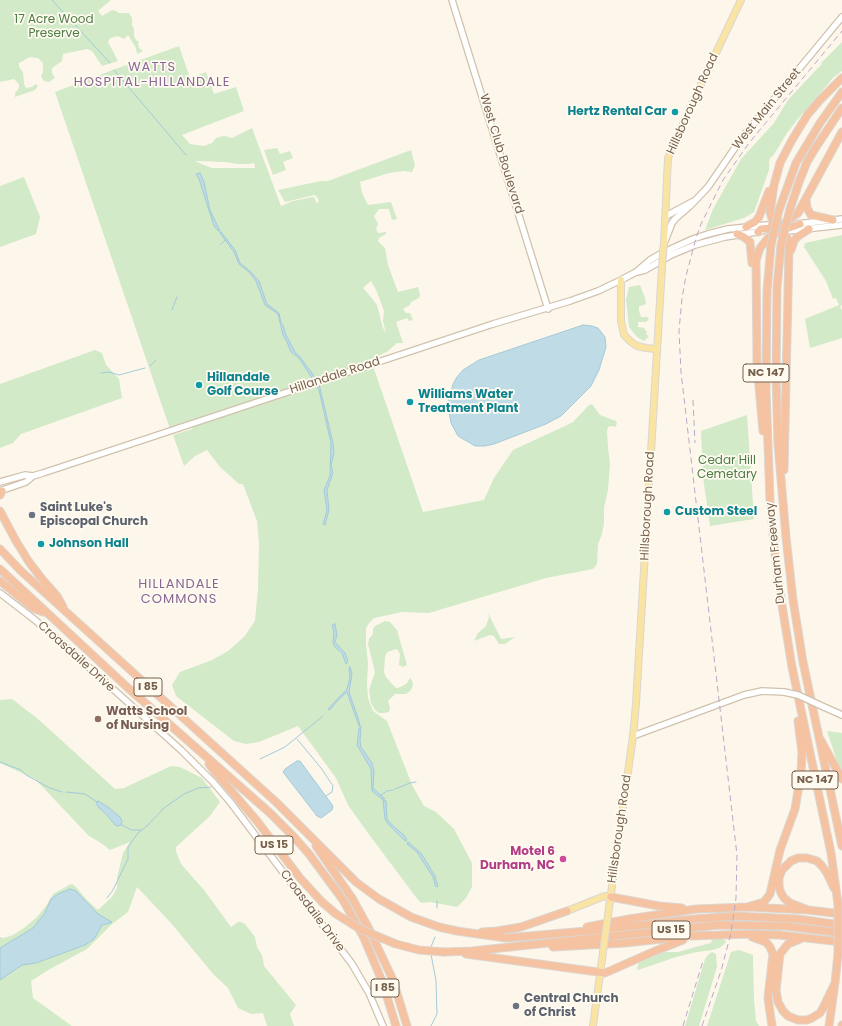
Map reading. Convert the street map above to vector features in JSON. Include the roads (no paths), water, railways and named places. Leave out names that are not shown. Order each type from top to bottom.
[{"type":"highway","points":[[746,227],[755,222],[759,217],[773,179],[788,145],[808,114],[842,78]]},
{"type":"highway","name":"Durham Freeway","points":[[829,1026],[838,954],[838,904],[831,853],[792,667],[781,599],[770,500],[766,390],[766,333],[767,291],[771,245],[779,210],[796,163],[820,123],[842,92]]},
{"type":"highway","name":"Durham Freeway","points":[[842,108],[807,162],[790,209],[782,245],[777,293],[776,376],[778,444],[782,494],[798,631],[818,736],[842,846]]},
{"type":"highway","points":[[770,500],[758,384],[756,260],[760,248],[769,238],[798,213],[842,132]]},
{"type":"highway","points":[[776,172],[770,203],[770,212],[772,219],[781,227],[789,242],[785,479],[782,494]]},
{"type":"highway","points":[[806,199],[807,208],[811,215],[833,220]]},
{"type":"highway","points":[[758,232],[761,229],[797,224]]},
{"type":"highway","points":[[789,254],[796,237],[809,229]]},
{"type":"highway","points":[[737,234],[750,242],[753,276],[756,286]]},
{"type":"highway","points":[[0,511],[22,552],[57,596],[68,614]]},
{"type":"highway","name":"I 85","points":[[0,549],[21,571],[276,802],[309,836],[349,893],[368,927],[393,980],[407,1026]]},
{"type":"highway","name":"I 85","points":[[0,569],[205,757],[265,809],[309,854],[332,884],[352,916],[370,952],[387,996],[396,1026]]},
{"type":"highway","points":[[0,581],[33,608],[48,614]]},
{"type":"highway","points":[[747,907],[764,902],[770,894],[780,850],[795,809],[799,791],[802,752],[792,667]]},
{"type":"highway","points":[[818,736],[842,779]]},
{"type":"highway","name":"US 15","points":[[205,757],[215,772],[257,821],[277,850],[322,902],[336,914],[360,930],[396,944],[420,950],[454,952],[718,925],[779,925],[842,933]]},
{"type":"highway","name":"US 15","points":[[309,836],[356,882],[379,899],[401,912],[421,921],[464,933],[506,938],[694,919],[741,916],[798,919],[842,925]]},
{"type":"highway","points":[[808,910],[787,901],[782,895],[779,887],[781,872],[791,861],[804,858],[817,861],[825,869],[837,894]]},
{"type":"highway","points":[[610,897],[659,906],[696,909]]},
{"type":"highway","points":[[574,932],[589,926],[609,922],[696,909],[747,907],[808,910],[842,914]]},
{"type":"highway","points":[[464,933],[497,931],[515,928],[532,924],[567,911]]},
{"type":"highway","points":[[501,948],[601,945],[701,936],[768,934],[842,942]]},
{"type":"highway","points":[[735,935],[760,939],[772,950],[773,958],[768,998],[772,1026]]},
{"type":"highway","points":[[454,952],[608,972],[677,942],[701,936]]},
{"type":"highway","points":[[812,938],[790,942],[781,952],[776,990],[780,1007],[785,1014],[795,1019],[804,1020],[812,1018],[822,1010],[835,983]]},
{"type":"main road","name":"West Club Boulevard","points":[[452,0],[548,309]]},
{"type":"main road","name":"Hillsborough Road","points":[[593,1026],[633,736],[656,349],[666,216],[667,167],[670,153],[741,0]]},
{"type":"main road","name":"West Main Street","points":[[664,242],[674,219],[694,202],[708,187],[741,140],[842,17]]},
{"type":"main road","name":"West Main Street","points":[[666,216],[689,203],[694,202]]},
{"type":"main road","points":[[797,224],[842,219]]},
{"type":"main road","name":"Hillandale Road","points":[[1,492],[26,482],[33,476],[493,324],[548,309],[592,293],[636,272],[662,252],[693,239],[720,231],[746,227],[809,229],[842,225]]},
{"type":"main road","name":"Hillandale Road","points":[[636,272],[645,270],[671,255],[712,239],[758,232]]},
{"type":"main road","points":[[621,280],[621,321],[624,335],[636,346],[656,349]]},
{"type":"main road","name":"Hillandale Road","points":[[0,482],[25,475],[33,476]]},
{"type":"main road","name":"Croasdaile Drive","points":[[0,593],[64,645],[181,750],[218,787],[349,960],[367,989],[382,1026]]},
{"type":"main road","points":[[633,736],[757,691],[784,692],[798,695],[842,715]]},
{"type":"main road","points":[[567,911],[602,897],[610,897]]},
{"type":"water","points":[[200,173],[204,182],[210,210],[220,231],[218,231],[214,226],[196,174]]},
{"type":"water","points":[[221,232],[235,250],[240,263],[259,281],[267,304],[279,313],[285,333],[295,352],[315,379],[313,380],[299,358],[291,352],[283,335],[278,314],[265,305],[256,281],[249,272],[239,264],[234,252],[220,233]]},
{"type":"water","points":[[583,325],[598,328],[605,337],[606,347],[599,370],[591,386],[561,416],[546,424],[485,446],[475,446],[458,436],[451,423],[448,404],[453,384],[463,370],[479,360]]},
{"type":"water","points":[[319,384],[334,453],[331,465],[333,473],[327,490],[329,510],[325,525],[323,524],[327,510],[324,490],[330,476],[331,443],[319,390],[316,385]]},
{"type":"water","points":[[335,624],[337,635],[335,642],[345,653],[348,661],[346,664],[342,653],[334,646],[333,643],[334,632],[332,625]]},
{"type":"water","points":[[350,667],[352,674],[349,692],[360,726],[347,692],[330,710],[328,709],[347,689],[350,678]]},
{"type":"water","points":[[361,727],[361,747],[372,763],[374,771],[373,788],[385,799],[382,799],[372,791],[371,769],[357,745],[359,728]]},
{"type":"water","points":[[297,761],[300,761],[333,806],[332,810],[321,818],[317,816],[283,772]]},
{"type":"water","points":[[383,800],[386,801],[387,819],[404,835],[407,840],[405,841],[385,819]]},
{"type":"water","points":[[98,801],[120,817],[122,821],[121,825],[115,825],[99,808],[96,803]]},
{"type":"water","points":[[408,842],[421,853],[435,876],[438,886],[436,887],[433,877],[417,852],[407,844]]},
{"type":"water","points":[[70,889],[76,891],[98,914],[112,922],[102,925],[94,939],[85,945],[36,963],[22,965],[0,980],[0,948],[33,928],[45,913],[51,899]]},
{"type":"waterway","points":[[52,0],[110,63]]},
{"type":"waterway","points":[[114,70],[186,155]]},
{"type":"waterway","points":[[220,245],[225,240]]},
{"type":"waterway","points":[[172,310],[177,297]]},
{"type":"waterway","points":[[150,366],[156,360]]},
{"type":"waterway","points":[[101,373],[109,372],[119,375],[145,368]]},
{"type":"waterway","points":[[260,759],[285,747],[323,716]]},
{"type":"waterway","points":[[297,739],[321,768],[333,786],[332,792],[326,796]]},
{"type":"waterway","points":[[0,762],[21,770],[26,775],[50,788],[62,792]]},
{"type":"waterway","points":[[395,789],[416,782]]},
{"type":"waterway","points":[[107,898],[113,890],[128,859],[128,847],[138,833],[164,808],[184,794],[198,788],[211,787]]},
{"type":"waterway","points":[[381,795],[387,791],[393,790]]},
{"type":"waterway","points":[[66,792],[85,794],[97,802]]},
{"type":"waterway","points":[[122,825],[131,830],[141,830]]},
{"type":"waterway","points":[[437,901],[437,908]]},
{"type":"waterway","points":[[431,947],[435,937]]},
{"type":"waterway","points":[[431,954],[436,981],[437,1014],[431,1026]]},
{"type":"railway","points":[[702,1026],[721,971],[731,933],[736,898],[737,855],[681,372],[679,331],[682,298],[696,238],[701,224],[723,180],[749,143],[842,31]]},
{"type":"railway","points":[[693,400],[695,443]]},
{"type":"railway","points":[[683,1026],[703,961]]},
{"type":"place","name":"Hertz Rental Car","points":[[675,112]]},
{"type":"place","name":"Hillandale Golf Course","points":[[199,385]]},
{"type":"place","name":"Williams Water Treatment Plant","points":[[410,402]]},
{"type":"place","name":"Custom Steel","points":[[667,512]]},
{"type":"place","name":"Saint Luke's Episcopal Church","points":[[32,515]]},
{"type":"place","name":"Johnson Hall","points":[[41,544]]},
{"type":"place","name":"Watts School of Nursing","points":[[98,719]]},
{"type":"place","name":"Motel 6 Durham, NC","points":[[563,859]]},
{"type":"place","name":"Central Church of Christ","points":[[516,1006]]},
{"type":"district","name":"WATTS HOSPITAL-HILLANDALE","points":[[152,76]]},
{"type":"district","name":"HILLANDALE COMMONS","points":[[179,592]]},
{"type":"park label","name":"17 Acre Wood Preserve","points":[[54,27]]},
{"type":"park label","name":"Cedar Hill Cemetary","points":[[727,468]]}]
